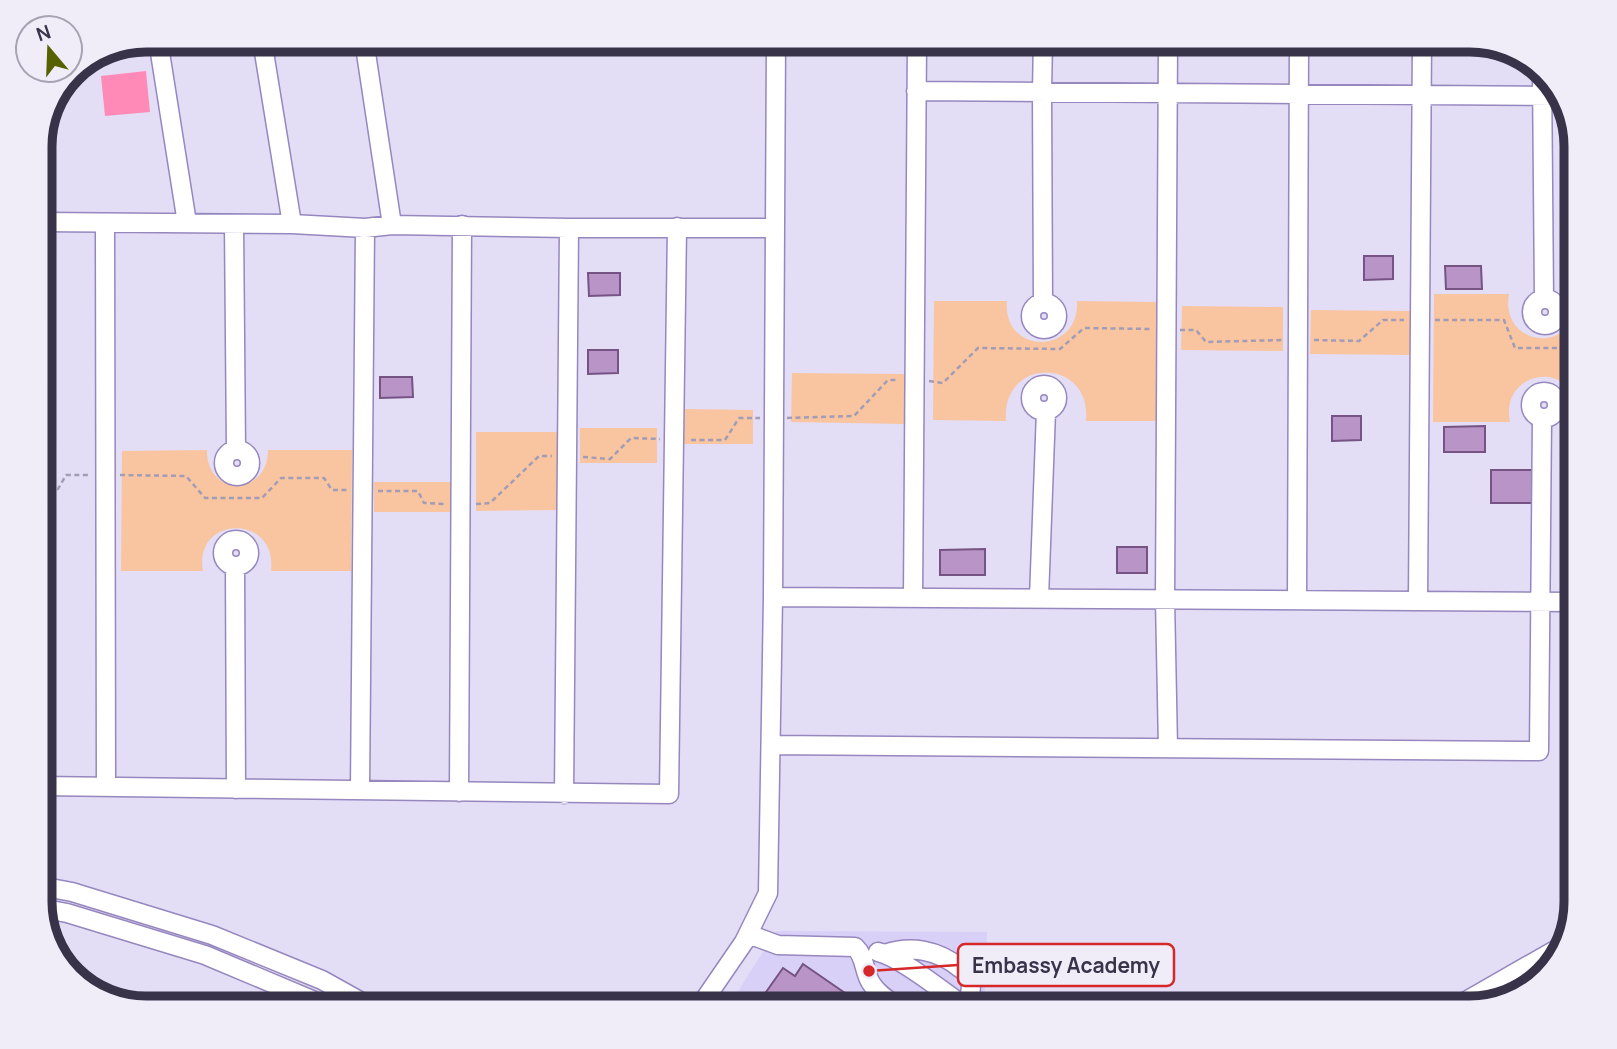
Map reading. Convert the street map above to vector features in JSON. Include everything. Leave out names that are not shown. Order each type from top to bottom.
[{"type":"street","points":[[160,52],[187,223]]},
{"type":"street","points":[[264,52],[292,224]]},
{"type":"street","points":[[366,52],[392,225]]},
{"type":"street","points":[[707,996],[748,934],[768,893],[773,597],[776,52]]},
{"type":"street","points":[[914,598],[917,52]]},
{"type":"street","points":[[1043,52],[1043,303]]},
{"type":"street","points":[[1168,52],[1165,600],[1168,748]]},
{"type":"street","points":[[1297,600],[1299,52]]},
{"type":"street","points":[[1418,601],[1422,52]]},
{"type":"street","points":[[1542,86],[1544,299]]},
{"type":"street","points":[[916,91],[1549,96]]},
{"type":"street","points":[[53,222],[292,224],[365,228],[392,225],[462,225],[775,228]]},
{"type":"street","points":[[105,223],[106,787]]},
{"type":"street","points":[[234,224],[236,450]]},
{"type":"street","points":[[459,792],[462,225]]},
{"type":"street","points":[[53,786],[669,794],[677,227]]},
{"type":"street","points":[[360,790],[365,228]]},
{"type":"street","points":[[564,794],[569,228]]},
{"type":"street","points":[[1039,598],[1046,411]]},
{"type":"street","points":[[771,745],[1539,751],[1542,418]]},
{"type":"street","points":[[235,566],[236,789]]},
{"type":"street","points":[[773,597],[1564,603]]},
{"type":"street","points":[[53,888],[212,934],[322,980],[351,996]]},
{"type":"street","points":[[53,910],[205,955],[302,996]]},
{"type":"street","points":[[748,934],[778,945],[855,947],[861,952],[871,985],[883,996]]},
{"type":"street","points":[[885,954],[899,949],[936,953],[968,974],[971,989],[969,996]]},
{"type":"street","points":[[861,952],[885,954],[949,996]]},
{"type":"street","points":[[1475,996],[1550,953]]},
{"type":"path","points":[[53,489],[58,489],[66,475],[186,476],[205,498],[262,498],[281,478],[324,478],[332,490],[418,491],[424,503],[489,503],[539,456],[610,458],[631,438],[724,440],[739,418],[854,416],[888,380],[943,383],[978,348],[1060,349],[1084,328],[1196,330],[1206,342],[1359,341],[1383,320],[1504,320],[1515,348],[1560,348],[1564,343]]},
{"type":"shaded area","points":[[146,71],[150,112],[105,116],[101,76]]},
{"type":"shaded area","points":[[1434,294],[1509,294],[1509,311],[1514,324],[1523,333],[1535,338],[1548,338],[1564,329],[1564,384],[1546,377],[1534,378],[1523,384],[1514,393],[1509,406],[1510,422],[1433,422]]},
{"type":"shaded area","points":[[934,301],[1007,301],[1009,319],[1016,332],[1041,342],[1055,339],[1067,332],[1075,319],[1077,301],[1157,302],[1156,421],[1086,421],[1084,400],[1075,385],[1062,376],[1046,373],[1031,376],[1017,385],[1008,400],[1006,421],[933,420]]},
{"type":"shaded area","points":[[1182,306],[1283,307],[1283,351],[1181,350]]},
{"type":"shaded area","points":[[1311,310],[1412,311],[1411,355],[1310,354]]},
{"type":"shaded area","points":[[792,373],[905,374],[904,424],[791,422]]},
{"type":"shaded area","points":[[685,409],[753,410],[753,444],[684,444]]},
{"type":"shaded area","points":[[580,428],[657,428],[657,463],[580,463]]},
{"type":"shaded area","points":[[476,432],[558,432],[558,510],[476,511]]},
{"type":"shaded area","points":[[207,450],[209,465],[216,476],[226,483],[237,485],[248,483],[258,476],[265,465],[268,450],[352,450],[351,571],[271,571],[270,552],[262,539],[250,531],[236,528],[222,531],[210,539],[203,553],[203,571],[121,571],[122,451]]},
{"type":"shaded area","points":[[374,482],[452,482],[452,512],[374,512]]},
{"type":"shaded area","points":[[776,931],[987,932],[985,996],[735,996]]},
{"type":"building","points":[[1364,256],[1393,256],[1393,279],[1364,280]]},
{"type":"building","points":[[1445,266],[1481,266],[1482,289],[1446,289]]},
{"type":"building","points":[[588,273],[620,273],[620,295],[589,296]]},
{"type":"building","points":[[588,350],[618,350],[618,373],[588,374]]},
{"type":"building","points":[[380,377],[412,377],[413,397],[380,398]]},
{"type":"building","points":[[1332,416],[1361,416],[1361,440],[1332,441]]},
{"type":"building","points":[[1485,426],[1485,452],[1444,452],[1444,427]]},
{"type":"building","points":[[1491,470],[1533,470],[1533,503],[1491,503]]},
{"type":"building","points":[[1117,547],[1147,547],[1147,573],[1117,573]]},
{"type":"building","points":[[985,549],[985,575],[940,575],[940,550]]},
{"type":"building","points":[[803,964],[845,993],[843,996],[763,996],[783,968],[795,976]]},
{"type":"place","name":"Embassy Academy","points":[[869,971]]}]
